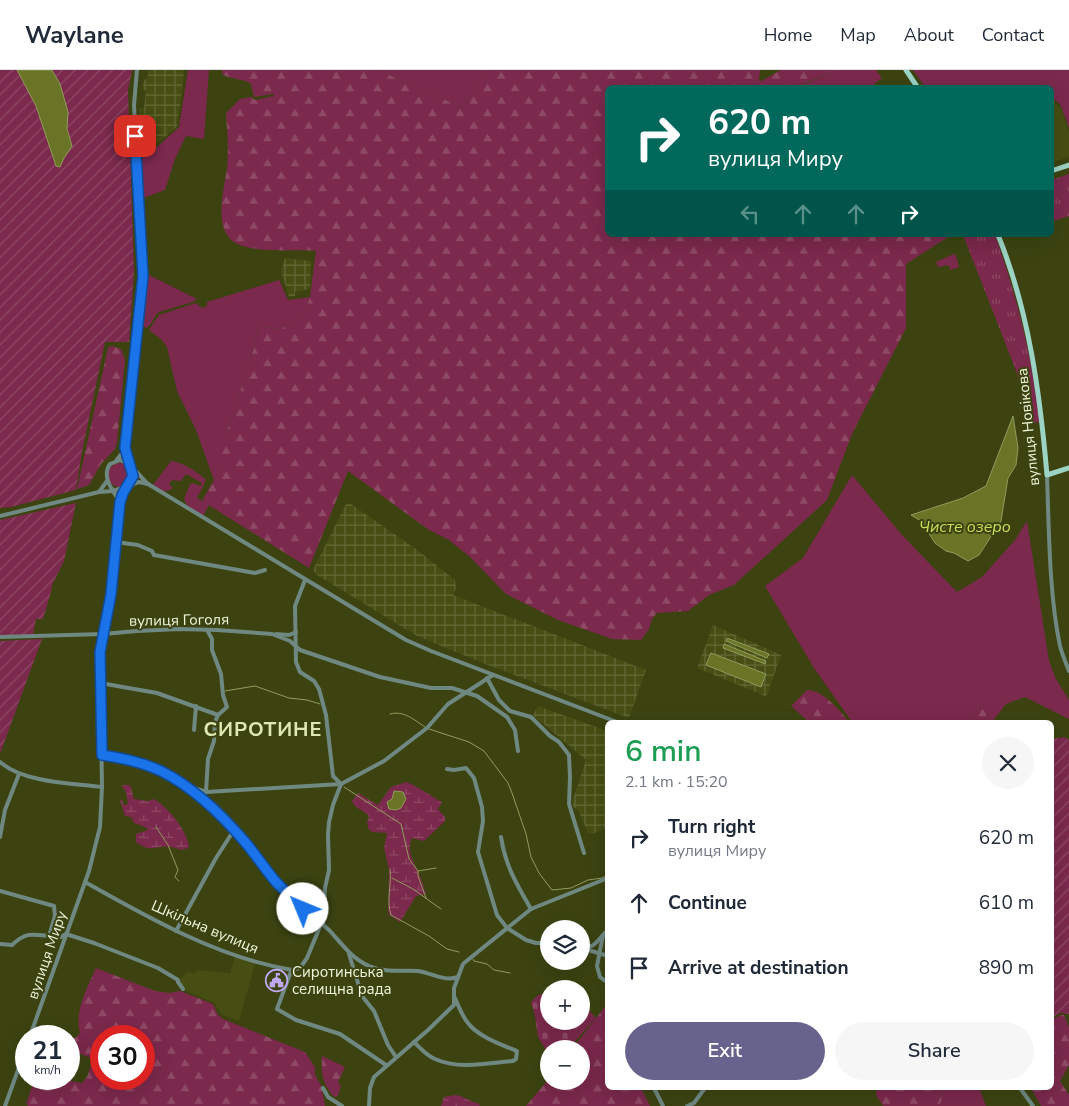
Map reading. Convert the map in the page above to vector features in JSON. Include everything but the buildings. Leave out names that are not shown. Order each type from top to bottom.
[{"type":"main road","points":[[906,70],[916,85]]},
{"type":"main road","points":[[1054,170],[1069,165]]},
{"type":"main road","name":"вулиця Новікова","points":[[999,237],[1014,282],[1028,334],[1041,411],[1047,475]]},
{"type":"main road","points":[[1047,475],[1069,468]]},
{"type":"street","points":[[0,762],[19,774],[102,788],[100,652],[111,594],[120,502],[133,476],[125,448],[143,276],[134,105],[137,70]]},
{"type":"street","points":[[120,502],[108,482],[106,470],[125,448]]},
{"type":"street","points":[[116,460],[124,461],[148,484],[406,640],[612,720]]},
{"type":"street","name":"вулиця Новікова","points":[[1047,475],[1056,621],[1060,648],[1069,671]]},
{"type":"street","points":[[108,482],[115,487],[122,488]]},
{"type":"street","points":[[99,492],[108,482]]},
{"type":"street","points":[[0,516],[99,492],[113,491],[140,482],[148,484]]},
{"type":"street","points":[[116,542],[138,545],[152,551],[154,555],[180,561],[255,573],[265,570]]},
{"type":"street","points":[[305,580],[295,606],[296,662],[300,672],[314,681],[319,689],[324,710],[333,776],[341,784]]},
{"type":"street","points":[[206,792],[208,758],[214,741],[218,715],[227,707],[223,694],[221,674],[212,650],[212,639],[207,630]]},
{"type":"street","name":"вулиця Гоголя","points":[[0,637],[207,630],[272,634],[295,644],[300,650],[380,677],[431,688],[452,688],[477,696],[507,717],[515,730],[518,751]]},
{"type":"street","points":[[212,639],[217,630]]},
{"type":"street","points":[[272,634],[289,635],[296,632]]},
{"type":"street","points":[[102,755],[126,759],[160,771],[182,783],[206,792],[341,784],[391,756],[427,728],[448,704],[493,675]]},
{"type":"street","points":[[487,678],[499,700],[510,711],[531,717],[569,755],[569,804],[584,853]]},
{"type":"street","points":[[100,683],[158,693],[218,715]]},
{"type":"street","points":[[194,730],[196,706]]},
{"type":"street","points":[[447,769],[466,768],[475,779],[484,821],[478,852],[497,915],[507,928],[526,940],[540,943]]},
{"type":"street","points":[[0,837],[5,810],[19,774]]},
{"type":"street","points":[[182,783],[234,830],[275,881],[350,954],[369,966],[382,970],[419,972],[449,980],[458,977]]},
{"type":"street","points":[[341,784],[329,822],[329,870],[325,888],[324,914],[307,958],[300,968],[292,970],[277,1009],[296,1020],[340,1034],[386,1065]]},
{"type":"street","name":"вулиця Миру","points":[[34,1025],[89,871],[100,827],[102,788]]},
{"type":"street","points":[[176,931],[216,858],[234,830]]},
{"type":"street","points":[[500,837],[504,856],[515,882],[531,909]]},
{"type":"street","points":[[369,1106],[372,1081],[386,1065],[450,1011],[454,1005],[454,988],[463,964],[531,909],[605,879]]},
{"type":"street","name":"Шкільна вулиця","points":[[85,882],[176,931],[272,967],[292,970]]},
{"type":"street","points":[[0,892],[54,906],[55,916],[49,936]]},
{"type":"street","points":[[0,944],[12,945],[22,936],[28,934],[61,937],[66,934],[158,968],[178,980],[183,989]]},
{"type":"street","points":[[590,946],[599,942],[603,935]]},
{"type":"street","points":[[603,935],[597,966],[600,977],[605,981]]},
{"type":"street","points":[[590,951],[605,956]]},
{"type":"street","points":[[350,954],[362,996],[374,1011],[388,1045],[396,1057]]},
{"type":"street","points":[[414,1042],[435,1059],[462,1065],[513,1061],[516,1059],[517,1052],[488,1038],[469,1026],[455,998]]},
{"type":"street","points":[[5,1106],[15,1078]]},
{"type":"street","points":[[323,1088],[328,1097],[342,1106]]},
{"type":"street","points":[[655,1090],[663,1106]]},
{"type":"street","points":[[687,1106],[694,1103],[704,1090]]},
{"type":"street","points":[[1021,1090],[1032,1106]]},
{"type":"shaded area","points":[[149,70],[184,70],[182,91],[177,127],[156,144],[140,147],[139,108],[144,108],[146,91],[142,89]]},
{"type":"shaded area","points":[[1054,102],[1061,108],[1069,131],[1069,157],[1054,162]]},
{"type":"shaded area","points":[[285,258],[311,261],[310,289],[295,292],[295,296],[289,297],[281,271]]},
{"type":"shaded area","points":[[346,504],[351,504],[416,549],[455,580],[456,588],[453,595],[646,670],[629,718],[417,636],[317,575],[313,570]]},
{"type":"shaded area","points":[[713,625],[781,655],[767,695],[765,696],[697,668]]},
{"type":"shaded area","points":[[538,706],[605,730],[605,829],[593,834],[588,833],[579,812],[572,803],[586,760],[533,715]]},
{"type":"shaded area","points":[[235,957],[255,964],[239,1021],[222,1015],[214,1003],[179,988],[180,980],[187,972],[194,973],[197,970],[230,973]]},
{"type":"green space","points":[[0,70],[132,70],[128,91],[134,271],[129,342],[105,342],[76,490],[11,507],[0,508]]},
{"type":"green space","points":[[188,70],[209,70],[204,139],[186,136],[175,159],[165,190],[141,199],[139,150],[157,147],[179,127]]},
{"type":"green space","points":[[222,70],[378,70],[463,108],[485,72],[484,70],[760,70],[759,80],[761,81],[781,70],[836,70],[801,85],[605,85],[605,237],[948,237],[906,264],[906,328],[852,434],[827,500],[734,585],[709,595],[688,611],[657,613],[641,640],[612,639],[558,620],[506,594],[470,557],[449,540],[429,530],[348,471],[309,568],[202,501],[223,464],[222,452],[225,435],[255,346],[257,329],[264,327],[281,329],[303,318],[310,297],[316,251],[252,248],[233,241],[226,233],[223,224],[222,201],[228,161],[226,113],[240,99],[251,97],[255,100],[274,96],[273,94],[254,97],[251,84],[223,75]]},
{"type":"green space","points":[[378,70],[484,70],[485,72],[463,108]]},
{"type":"green space","points":[[836,70],[876,70],[882,78],[873,85],[803,85]]},
{"type":"green space","points":[[913,70],[1069,70],[1069,128],[1060,104],[1054,100],[1054,85],[924,85]]},
{"type":"green space","points":[[1069,174],[1069,216],[1054,221],[1054,179]]},
{"type":"green space","points":[[964,237],[996,237],[1023,327],[1033,374],[1040,422],[1033,423],[1024,391]]},
{"type":"green space","points":[[954,254],[959,267],[951,270],[948,265],[938,267],[936,262]]},
{"type":"green space","points":[[145,273],[197,299],[193,302],[159,312],[146,328],[140,324]]},
{"type":"green space","points":[[279,280],[288,300],[310,297],[303,318],[281,329],[264,327],[257,329],[255,346],[225,435],[223,464],[214,480],[196,430],[177,391],[167,347],[161,339],[149,330],[159,315],[196,303],[202,308],[207,306],[207,302]]},
{"type":"green space","points":[[112,346],[121,349],[125,360],[117,442],[115,449],[101,464],[89,485],[77,489],[108,348]]},
{"type":"green space","points":[[171,461],[190,468],[206,480],[197,498],[209,505],[203,516],[188,507],[184,499],[190,484],[193,483],[200,486],[202,483],[186,474],[181,481],[172,480],[169,484],[173,488],[167,491],[160,490],[153,485]]},
{"type":"green space","points":[[120,463],[129,466],[132,475],[129,484],[120,487],[111,484],[108,475],[111,466]]},
{"type":"green space","points":[[852,475],[902,535],[957,592],[982,577],[1015,540],[1027,521],[1049,661],[1056,679],[1069,700],[1069,719],[1025,697],[1006,704],[994,720],[986,720],[987,713],[982,703],[971,720],[851,720],[814,668],[765,586],[803,558]]},
{"type":"green space","points":[[76,503],[64,561],[52,585],[43,619],[36,619],[33,635],[0,636],[0,520]]},
{"type":"green space","points":[[42,639],[0,754],[0,641]]},
{"type":"green space","points":[[806,691],[815,692],[826,698],[847,720],[807,720],[791,706]]},
{"type":"green space","points":[[988,701],[992,707],[987,713],[986,720],[971,720],[982,703]]},
{"type":"green space","points":[[1064,737],[1069,740],[1069,1014],[1060,1013],[1054,1016],[1054,739]]},
{"type":"green space","points":[[406,782],[442,802],[438,809],[445,817],[445,821],[424,841],[412,838],[410,852],[426,894],[416,896],[400,922],[389,915],[388,912],[389,869],[384,848],[387,833],[369,830],[367,823],[369,817],[355,806],[352,801],[358,793],[378,805],[391,787]]},
{"type":"green space","points":[[123,785],[130,785],[134,799],[148,801],[154,799],[166,808],[184,832],[189,845],[188,848],[181,850],[170,847],[146,848],[136,842],[136,834],[148,830],[134,823],[131,817],[125,816],[120,800],[122,800],[124,805],[128,804]]},
{"type":"green space","points":[[96,968],[155,991],[169,993],[180,991],[213,1004],[218,1015],[223,1019],[305,1052],[315,1067],[315,1075],[321,1085],[325,1106],[28,1106],[26,1104],[31,1090],[80,1090],[80,1083],[82,1083],[87,1077],[90,1068],[90,1090],[155,1090],[155,1025],[90,1025],[90,1058],[80,1054],[79,1017],[85,992]]},
{"type":"green space","points":[[540,994],[540,1030],[585,1030],[576,1040],[540,1040],[531,1002]]},
{"type":"green space","points":[[605,1007],[605,1090],[642,1090],[650,1106],[526,1106],[540,1090],[590,1090],[590,1040],[579,1040],[587,1030],[590,1030],[590,1026]]},
{"type":"green space","points":[[590,1012],[596,1018],[590,1025]]},
{"type":"green space","points":[[1064,1015],[1069,1027],[1069,1065],[1060,1081],[1069,1095],[1069,1106],[1041,1106],[1032,1090],[1054,1090],[1054,1018]]},
{"type":"green space","points":[[322,1056],[345,1067],[338,1082],[341,1085],[338,1096],[334,1097],[325,1082],[322,1073]]},
{"type":"green space","points":[[877,1090],[944,1090],[940,1106],[883,1106],[876,1095]]},
{"type":"green space","points":[[944,1090],[980,1090],[986,1106],[940,1106]]},
{"type":"green space","points":[[455,1095],[478,1103],[480,1106],[441,1106],[444,1097]]},
{"type":"water","points":[[17,70],[52,70],[60,84],[68,112],[67,129],[72,146],[60,167],[56,166],[36,106]]},
{"type":"water","name":"Чисте озеро","points":[[1013,416],[1018,448],[1016,465],[1008,478],[1001,521],[979,555],[968,561],[946,551],[935,543],[921,521],[911,515],[963,498],[986,486]]},
{"type":"water","points":[[727,638],[769,654],[767,658],[726,641]]},
{"type":"water","points":[[724,644],[766,661],[765,664],[723,648]]},
{"type":"water","points":[[711,653],[766,674],[761,687],[706,665]]},
{"type":"water","points":[[394,791],[403,792],[406,799],[401,808],[396,810],[389,809],[387,802],[392,799]]},
{"type":"waterway","points":[[225,691],[255,686],[289,698],[320,704]]},
{"type":"waterway","points":[[390,714],[400,713],[425,727]]},
{"type":"waterway","points":[[429,729],[469,742],[484,751],[508,783],[526,834],[531,857],[539,873],[552,890],[571,888],[588,880],[605,876]]},
{"type":"waterway","points":[[344,787],[401,824],[409,859],[418,871],[436,868]]},
{"type":"waterway","points":[[156,827],[168,845],[178,870],[175,877],[179,881]]},
{"type":"waterway","points":[[390,869],[389,904],[391,915],[429,936],[447,949],[459,952]]},
{"type":"waterway","points":[[418,871],[426,898]]},
{"type":"waterway","points":[[392,878],[413,889],[441,909]]},
{"type":"waterway","points":[[473,959],[474,961],[487,964],[494,970],[510,973]]},
{"type":"place","name":"Сиротинська селищна рада","points":[[276,981]]},
{"type":"district","name":"СИРОТИНЕ","points":[[263,729]]},
{"type":"route","points":[[135,136],[143,276],[125,448],[133,470],[133,476],[120,502],[111,594],[100,644],[102,755],[126,759],[160,771],[182,783],[234,830],[275,881],[303,909]]}]
